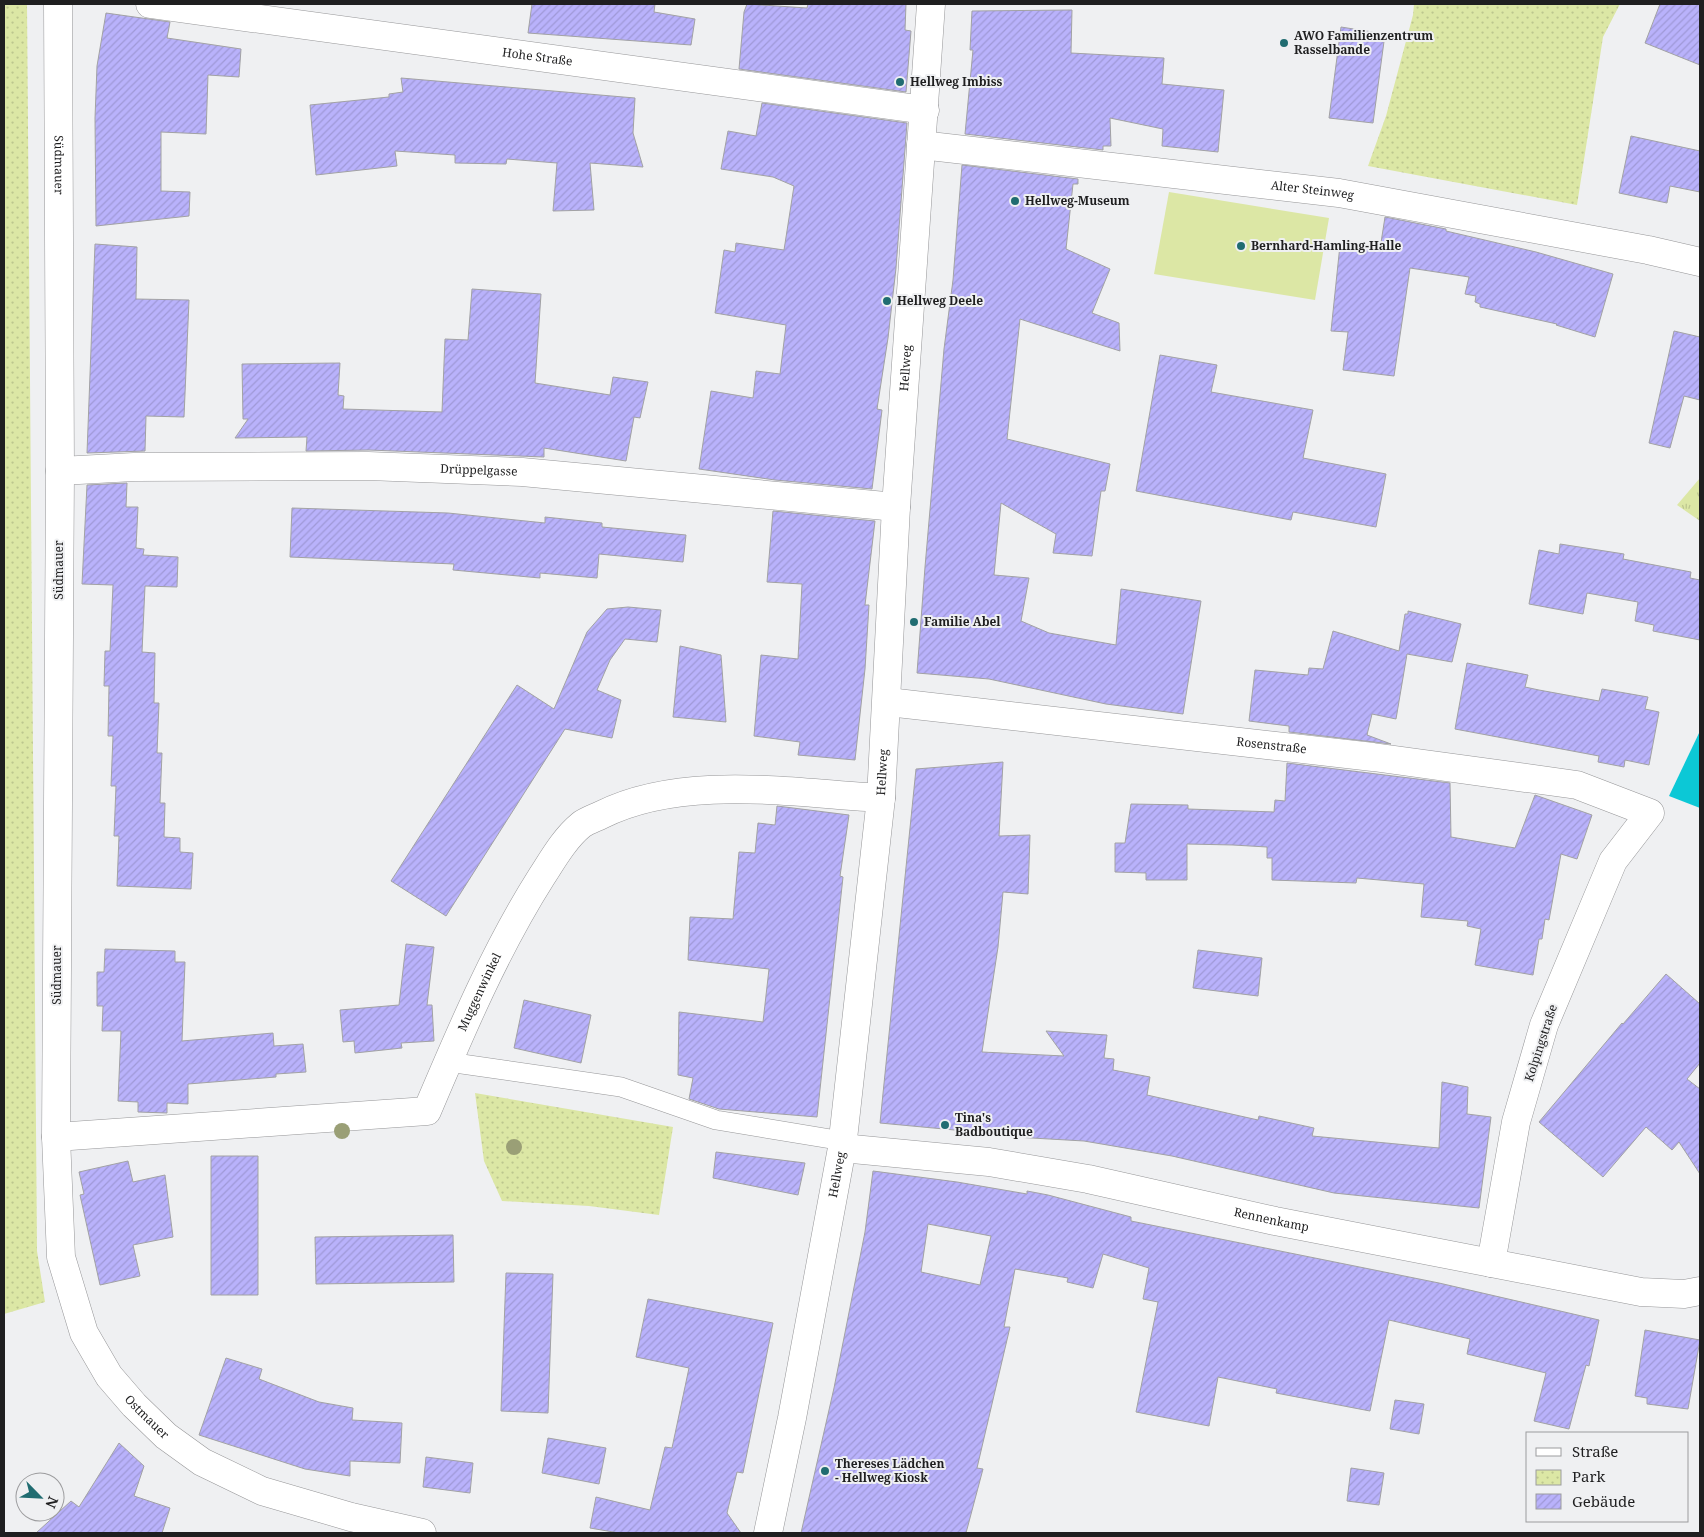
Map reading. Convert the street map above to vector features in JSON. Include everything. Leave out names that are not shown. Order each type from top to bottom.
[{"type":"street","name":"Südmauer","points":[[56,1137],[60,471],[58,4]]},
{"type":"street","name":"Hohe Straße","points":[[150,4],[925,110]]},
{"type":"street","name":"Hellweg","points":[[768,1533],[792,1418],[842,1145],[881,798],[888,702],[896,507],[931,4]]},
{"type":"street","name":"Alter Steinweg","points":[[921,145],[1338,193],[1648,250],[1700,262]]},
{"type":"street","name":"Drüppelgasse","points":[[60,471],[134,467],[368,466],[522,472],[896,507]]},
{"type":"street","name":"Rosenstraße","points":[[888,702],[1363,755],[1577,785],[1650,813]]},
{"type":"street","name":"Muggenwinkel","points":[[56,1137],[427,1111],[448,1062],[519,913],[559,850],[581,825],[617,806],[676,792],[742,790],[881,798]]},
{"type":"street","name":"Kolpingstraße","points":[[1491,1263],[1516,1122],[1544,1024],[1613,861],[1650,813]]},
{"type":"street","name":"Ostmauer","points":[[56,1137],[61,1257],[84,1333],[109,1376],[134,1405],[166,1436],[202,1462],[262,1491],[350,1517],[422,1533]]},
{"type":"street","name":"Rennenkamp","points":[[842,1145],[989,1162],[1088,1179],[1275,1221],[1641,1292],[1684,1294],[1700,1291]]},
{"type":"lane","points":[[448,1062],[621,1087],[716,1120],[842,1145]]},
{"type":"green space","points":[[4,4],[27,4],[37,1251],[45,1302],[4,1314]]},
{"type":"green space","points":[[1414,4],[1620,4],[1603,37],[1577,205],[1368,166],[1386,116],[1413,15]]},
{"type":"green space","name":"Bernhard-Hamling-Halle","points":[[1169,192],[1329,218],[1315,300],[1154,274]]},
{"type":"green space","points":[[1700,478],[1700,521],[1677,505]]},
{"type":"green space","points":[[475,1093],[673,1127],[659,1215],[589,1206],[502,1201],[484,1161]]},
{"type":"water","points":[[1700,731],[1700,808],[1669,796]]},
{"type":"building","points":[[532,4],[655,4],[654,12],[695,19],[691,45],[528,33]]},
{"type":"building","points":[[747,4],[807,8],[808,4],[906,4],[905,30],[911,31],[906,92],[739,69],[744,12]]},
{"type":"building","points":[[1660,4],[1700,4],[1700,65],[1645,43]]},
{"type":"building","points":[[1072,10],[1071,53],[1164,58],[1162,84],[1224,90],[1218,152],[1162,146],[1163,129],[1110,118],[1111,146],[1103,146],[1103,150],[965,134],[973,50],[970,50],[972,11]]},
{"type":"building","points":[[106,13],[170,22],[167,38],[241,49],[239,77],[208,75],[206,134],[161,132],[161,191],[190,192],[189,216],[96,226],[95,118],[97,66]]},
{"type":"building","points":[[1341,27],[1385,34],[1373,123],[1329,118]]},
{"type":"building","points":[[401,78],[635,98],[633,133],[643,167],[590,163],[594,210],[553,211],[557,163],[507,159],[506,164],[455,163],[455,155],[395,151],[397,166],[316,175],[310,105],[389,97],[389,94],[403,92]]},
{"type":"building","points":[[762,103],[907,123],[896,268],[877,409],[882,410],[872,489],[775,480],[699,469],[711,391],[753,398],[756,371],[780,374],[786,325],[715,313],[724,250],[735,252],[736,243],[784,250],[794,186],[773,177],[721,169],[728,131],[756,136]]},
{"type":"building","points":[[1631,136],[1700,151],[1700,192],[1670,186],[1667,203],[1619,193]]},
{"type":"building","points":[[962,165],[1078,179],[1078,184],[1073,184],[1066,249],[1110,269],[1092,313],[1119,323],[1120,351],[1020,319],[1007,439],[1110,464],[1105,491],[1101,491],[1092,556],[1053,553],[1056,534],[1001,503],[994,575],[1029,578],[1021,621],[1049,633],[1116,645],[1121,589],[1201,601],[1183,714],[1106,704],[989,679],[917,673],[944,349],[953,280]]},
{"type":"building","points":[[1385,217],[1446,229],[1446,231],[1536,252],[1613,274],[1595,337],[1557,324],[1480,307],[1480,304],[1475,302],[1476,296],[1465,294],[1469,277],[1410,268],[1394,376],[1343,370],[1348,332],[1331,331],[1340,245],[1380,249]]},
{"type":"building","points":[[95,244],[137,247],[136,299],[189,300],[184,417],[146,416],[145,451],[87,453]]},
{"type":"building","points":[[472,289],[541,294],[535,383],[610,395],[613,377],[648,382],[640,418],[634,417],[626,461],[544,448],[544,457],[369,450],[306,451],[307,437],[235,438],[248,419],[243,419],[242,364],[340,363],[338,395],[344,396],[343,409],[442,412],[445,339],[468,340]]},
{"type":"building","points":[[1674,331],[1700,337],[1700,400],[1684,396],[1670,448],[1649,443]]},
{"type":"building","points":[[1160,355],[1217,365],[1211,392],[1313,410],[1303,458],[1386,474],[1376,527],[1293,512],[1291,520],[1136,491]]},
{"type":"building","points":[[127,483],[126,507],[138,507],[136,548],[144,549],[143,555],[178,557],[177,587],[145,586],[142,652],[155,653],[154,703],[159,703],[157,753],[162,753],[160,803],[165,803],[164,837],[180,838],[180,852],[193,853],[191,889],[117,886],[119,836],[114,836],[116,786],[111,786],[113,736],[108,736],[109,686],[104,686],[105,651],[110,651],[113,585],[82,584],[87,485]]},
{"type":"building","points":[[292,508],[448,513],[545,523],[545,517],[602,523],[602,527],[686,535],[683,562],[599,554],[597,578],[540,573],[540,578],[453,570],[454,564],[290,557]]},
{"type":"building","points":[[773,511],[875,521],[865,605],[869,605],[865,669],[855,760],[798,755],[800,742],[754,736],[761,655],[798,659],[802,584],[767,582]]},
{"type":"building","points":[[1560,544],[1624,554],[1623,559],[1691,572],[1690,578],[1700,580],[1700,640],[1653,631],[1654,625],[1635,621],[1638,602],[1587,593],[1583,614],[1529,604],[1539,550],[1559,554]]},
{"type":"building","points":[[628,607],[661,610],[657,642],[625,639],[610,660],[597,690],[621,700],[612,738],[565,729],[446,916],[391,881],[517,685],[554,709],[587,632],[607,609]]},
{"type":"building","points":[[1408,611],[1461,624],[1452,662],[1407,654],[1396,719],[1372,714],[1367,735],[1391,744],[1289,732],[1289,726],[1249,721],[1255,670],[1308,675],[1309,668],[1323,669],[1333,631],[1399,651],[1405,614],[1408,614]]},
{"type":"building","points":[[680,646],[721,655],[726,722],[673,717]]},
{"type":"building","points":[[1467,663],[1528,675],[1525,687],[1539,690],[1599,701],[1602,689],[1648,697],[1645,709],[1659,712],[1649,765],[1625,760],[1624,767],[1598,762],[1599,756],[1455,729]]},
{"type":"building","points":[[1003,762],[999,836],[1030,835],[1028,894],[1003,892],[998,947],[982,1052],[1064,1056],[1046,1031],[1107,1035],[1104,1058],[1114,1059],[1113,1070],[1150,1077],[1147,1095],[1258,1120],[1259,1116],[1314,1128],[1312,1136],[1439,1148],[1442,1082],[1468,1087],[1467,1114],[1491,1117],[1479,1208],[1334,1193],[1172,1156],[1084,1141],[997,1136],[997,1134],[880,1123],[916,769]]},
{"type":"building","points":[[1287,763],[1450,783],[1451,837],[1515,848],[1535,795],[1592,815],[1577,859],[1561,854],[1549,920],[1545,919],[1542,939],[1539,939],[1533,975],[1475,965],[1481,929],[1467,926],[1468,921],[1421,917],[1424,884],[1357,878],[1356,883],[1272,880],[1272,858],[1267,858],[1267,847],[1233,845],[1187,844],[1187,880],[1146,880],[1146,873],[1115,872],[1115,843],[1125,843],[1131,804],[1188,805],[1188,809],[1274,812],[1275,800],[1285,801]]},
{"type":"building","points":[[777,806],[849,815],[840,876],[843,877],[817,1117],[719,1109],[689,1099],[693,1078],[678,1075],[679,1012],[763,1022],[769,969],[688,960],[690,917],[733,919],[739,852],[755,853],[758,823],[775,825]]},
{"type":"building","points":[[406,944],[434,947],[427,1005],[432,1005],[434,1041],[401,1043],[402,1048],[355,1053],[354,1041],[343,1042],[340,1010],[399,1005]]},
{"type":"building","points":[[105,949],[175,951],[175,962],[185,962],[182,1041],[273,1033],[274,1046],[303,1044],[306,1072],[276,1074],[276,1077],[188,1084],[188,1104],[167,1103],[167,1113],[138,1112],[138,1102],[118,1101],[121,1031],[102,1031],[103,1006],[97,1006],[97,972],[104,972]]},
{"type":"building","points":[[1198,950],[1262,958],[1258,996],[1193,988]]},
{"type":"building","points":[[1666,974],[1700,1004],[1700,1063],[1687,1079],[1700,1089],[1700,1174],[1679,1142],[1672,1150],[1646,1127],[1603,1177],[1539,1122]]},
{"type":"building","points":[[524,1000],[591,1015],[581,1063],[514,1048]]},
{"type":"building","points":[[716,1152],[805,1163],[798,1195],[713,1178]]},
{"type":"building","points":[[211,1156],[258,1156],[258,1295],[211,1295]]},
{"type":"building","points":[[128,1161],[133,1182],[165,1175],[173,1237],[133,1245],[140,1276],[100,1285],[80,1195],[84,1194],[79,1172]]},
{"type":"building","points":[[873,1171],[957,1182],[1027,1194],[1027,1191],[1048,1195],[1131,1217],[1131,1221],[1439,1283],[1599,1320],[1589,1366],[1586,1365],[1569,1429],[1534,1421],[1546,1373],[1467,1354],[1470,1339],[1389,1320],[1370,1411],[1276,1393],[1277,1389],[1218,1377],[1209,1426],[1136,1412],[1158,1302],[1143,1299],[1149,1268],[1103,1254],[1093,1288],[1067,1282],[1068,1278],[1015,1269],[1004,1327],[1010,1327],[977,1468],[983,1469],[966,1533],[801,1533],[834,1388],[865,1232]],"holes":[[[928,1224],[991,1236],[980,1285],[921,1272]]]},
{"type":"building","points":[[453,1235],[454,1282],[316,1284],[315,1237]]},
{"type":"building","points":[[506,1273],[553,1274],[548,1413],[501,1411]]},
{"type":"building","points":[[648,1299],[773,1323],[743,1473],[737,1472],[727,1513],[741,1533],[619,1533],[590,1528],[596,1497],[650,1510],[665,1447],[672,1448],[689,1368],[636,1357]]},
{"type":"building","points":[[1645,1330],[1700,1340],[1688,1409],[1647,1404],[1647,1398],[1635,1396]]},
{"type":"building","points":[[226,1358],[262,1369],[259,1379],[319,1402],[353,1408],[352,1420],[402,1423],[400,1463],[350,1461],[350,1476],[305,1469],[199,1435]]},
{"type":"building","points":[[1395,1400],[1424,1404],[1419,1434],[1390,1429]]},
{"type":"building","points":[[548,1438],[606,1448],[599,1484],[542,1473]]},
{"type":"building","points":[[119,1443],[144,1466],[134,1496],[170,1508],[162,1533],[36,1533],[48,1522],[65,1522],[65,1506],[71,1501],[79,1507]]},
{"type":"building","points":[[426,1457],[473,1463],[470,1493],[423,1487]]},
{"type":"building","points":[[1351,1468],[1384,1473],[1379,1505],[1347,1501]]},
{"type":"place","name":"AWO Familienzentrum Rasselbande","points":[[1284,43]]},
{"type":"place","name":"Hellweg Imbiss","points":[[900,82]]},
{"type":"place","name":"Hellweg-Museum","points":[[1015,201]]},
{"type":"place","name":"Bernhard-Hamling-Halle","points":[[1241,246]]},
{"type":"place","name":"Hellweg Deele","points":[[887,301]]},
{"type":"place","name":"Familie Abel","points":[[914,622]]},
{"type":"place","name":"Tina's Badboutique","points":[[945,1125]]},
{"type":"place","name":"Thereses Lädchen - Hellweg Kiosk","points":[[825,1471]]}]
